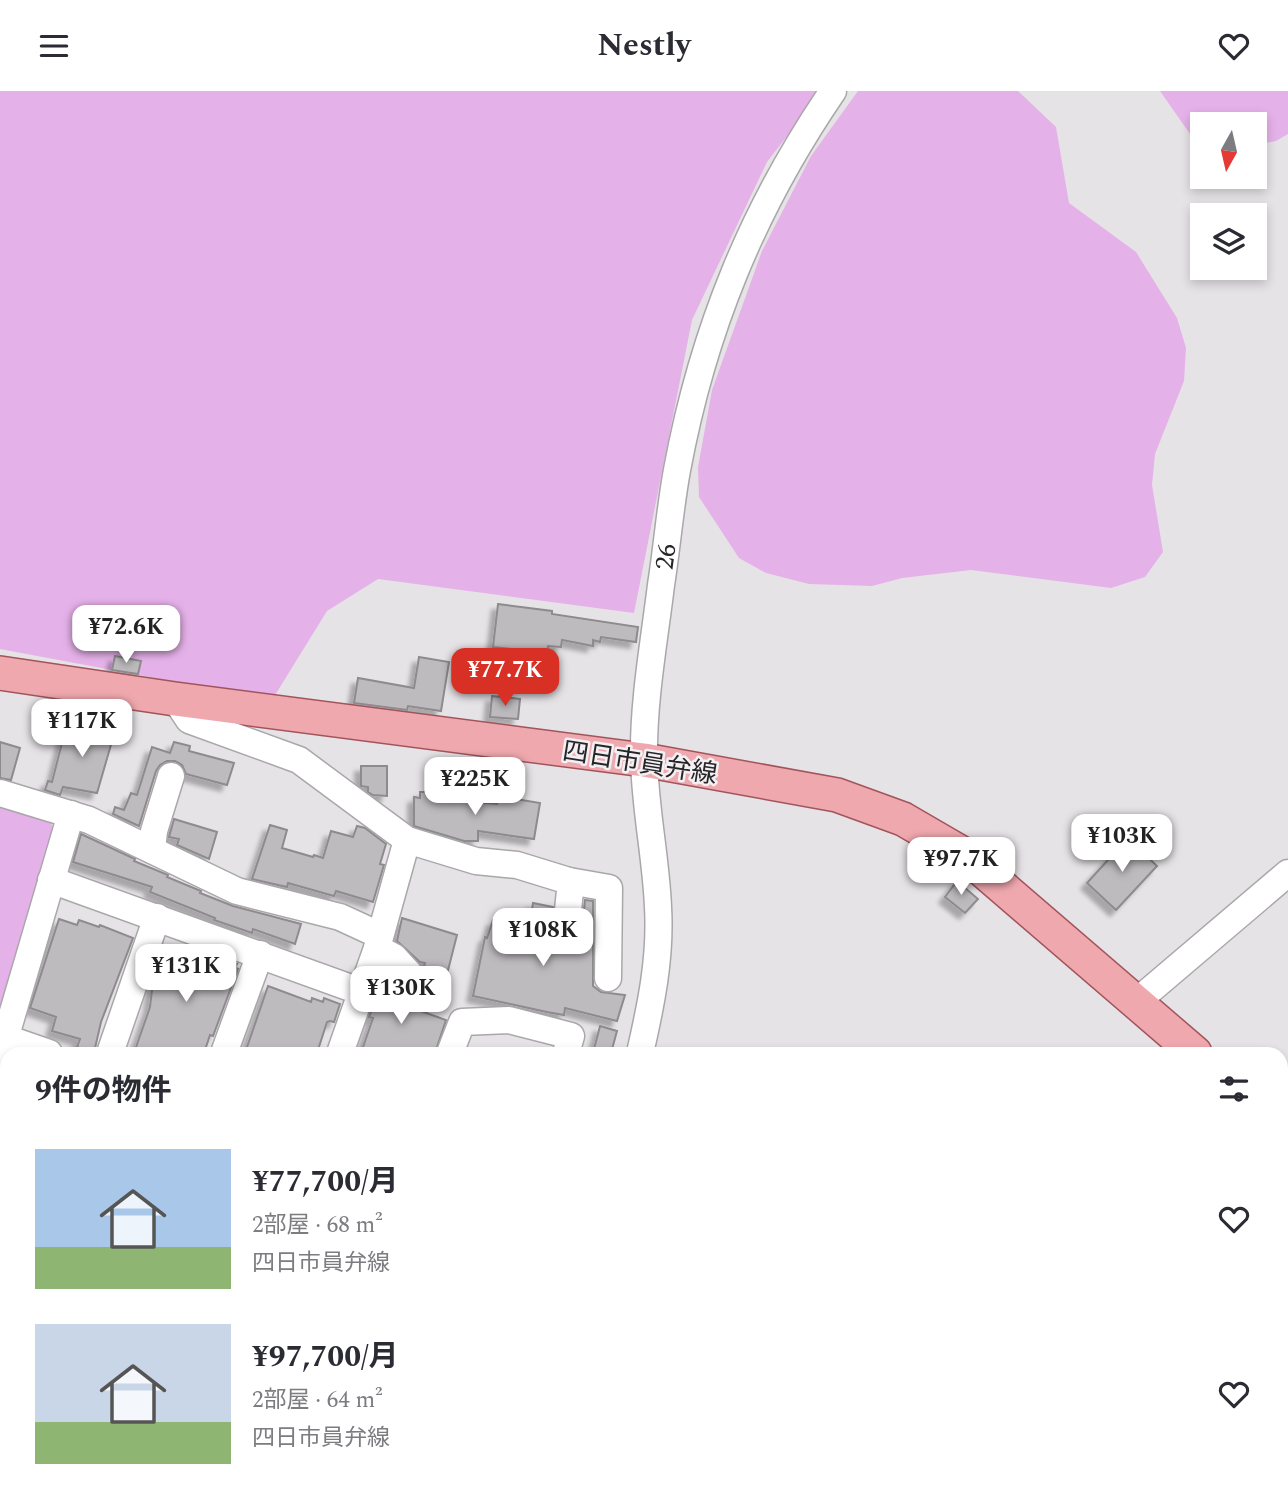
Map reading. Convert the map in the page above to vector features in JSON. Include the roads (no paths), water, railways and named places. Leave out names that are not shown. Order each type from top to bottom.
[{"type":"main road","name":"四日市員弁線","points":[[0,673],[175,699],[644,760],[837,795],[903,819],[965,855],[1188,1047]]},
{"type":"street","name":"26","points":[[641,1047],[653,994],[659,909],[644,760],[645,707],[677,471],[694,393],[719,308],[745,245],[792,154],[833,91]]},
{"type":"street","points":[[175,699],[189,720],[299,760],[407,840],[475,861],[517,865],[569,881],[609,888],[608,978]]},
{"type":"street","points":[[152,851],[153,831],[171,776]]},
{"type":"street","points":[[0,793],[89,820],[237,891],[340,917],[378,942],[428,994]]},
{"type":"street","points":[[21,1047],[2,1043],[71,814]]},
{"type":"street","points":[[342,1047],[378,942],[407,840]]},
{"type":"street","points":[[1135,1003],[1288,873]]},
{"type":"street","points":[[51,880],[362,992]]},
{"type":"street","points":[[566,929],[569,881]]},
{"type":"street","points":[[112,1047],[158,917]]},
{"type":"street","points":[[226,1047],[260,954]]},
{"type":"street","points":[[452,1047],[462,1022],[509,1020],[570,1036],[567,1047]]}]
